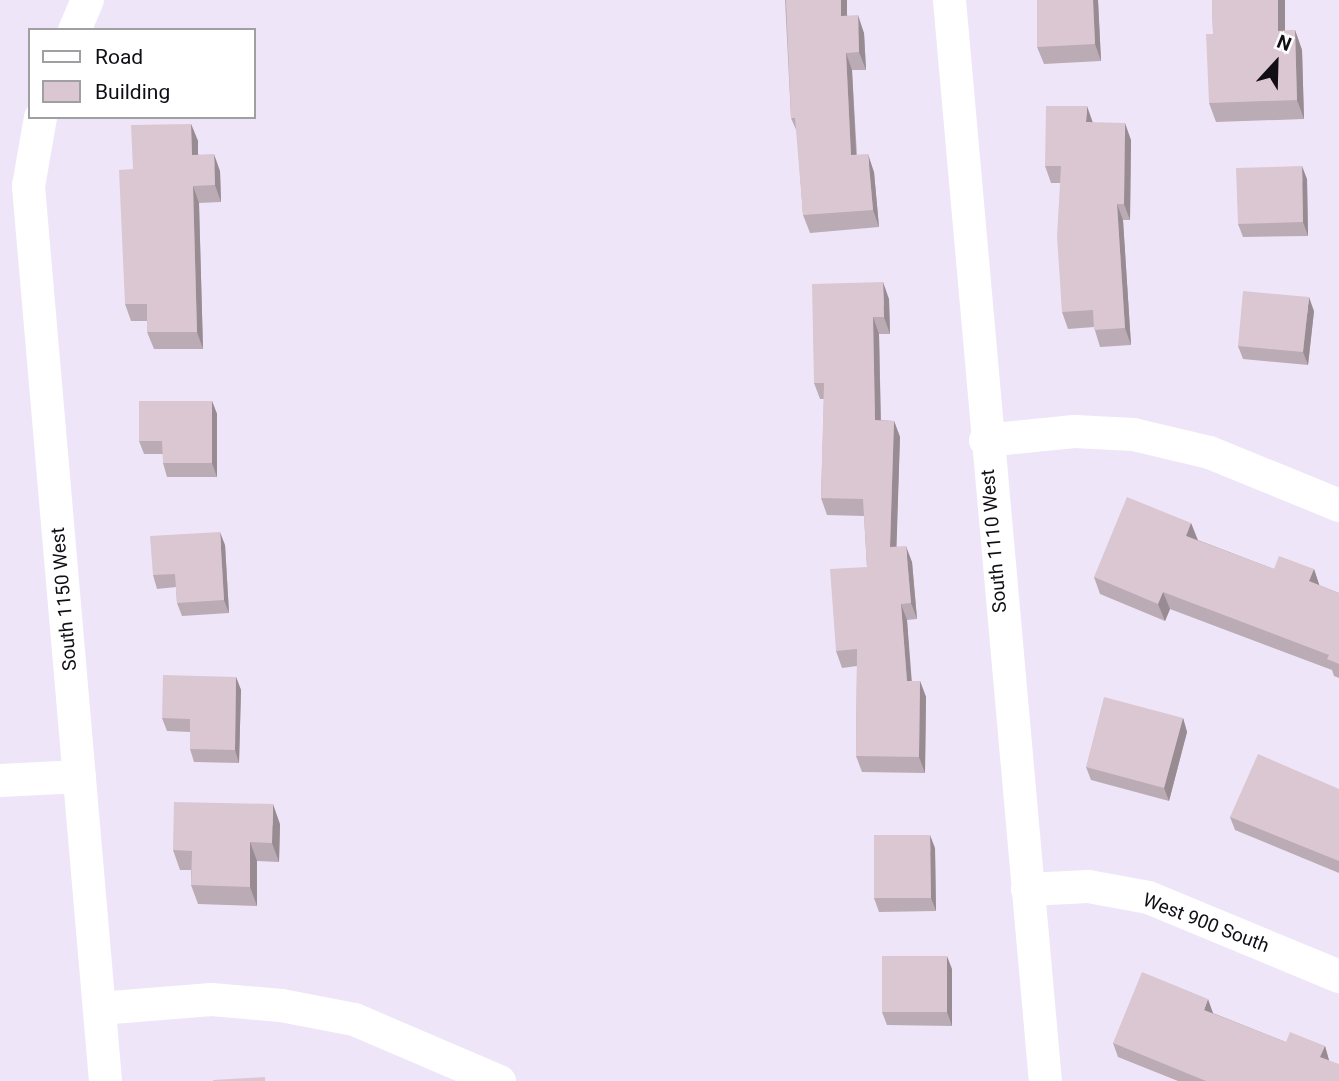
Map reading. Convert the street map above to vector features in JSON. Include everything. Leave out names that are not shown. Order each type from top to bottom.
[{"type":"street","points":[[75,28],[87,0]]},
{"type":"street","name":"South 1110 West","points":[[949,0],[985,440],[1045,1081]]},
{"type":"street","name":"South 1150 West","points":[[40,119],[29,186],[106,1081]]},
{"type":"street","points":[[985,440],[1074,431],[1133,434],[1209,452],[1339,505]]},
{"type":"street","points":[[0,780],[79,776]]},
{"type":"street","name":"West 900 South","points":[[1027,889],[1088,886],[1148,897],[1339,976]]},
{"type":"street","points":[[99,1008],[211,999],[281,1005],[355,1019],[499,1081]]},
{"type":"building","points":[[786,0],[841,0],[841,16],[858,15],[859,52],[846,53],[851,155],[868,154],[873,210],[803,215],[795,118],[791,118]]},
{"type":"building","points":[[1037,0],[1093,0],[1095,44],[1037,47]]},
{"type":"building","points":[[1212,0],[1278,0],[1278,31],[1295,30],[1297,100],[1209,103],[1206,34],[1213,34]]},
{"type":"building","points":[[1046,106],[1087,106],[1086,122],[1125,123],[1124,204],[1117,204],[1125,328],[1094,330],[1093,310],[1062,312],[1057,236],[1061,166],[1045,166]]},
{"type":"building","points":[[191,124],[192,155],[214,154],[215,185],[193,186],[197,332],[147,332],[147,304],[125,304],[119,170],[133,169],[131,125]]},
{"type":"building","points":[[1302,166],[1303,222],[1238,224],[1236,168]]},
{"type":"building","points":[[883,282],[884,317],[873,317],[875,420],[894,421],[890,547],[906,546],[911,603],[901,604],[907,681],[920,681],[919,757],[856,756],[857,649],[836,651],[830,569],[867,567],[863,499],[821,498],[824,383],[814,383],[812,284]]},
{"type":"building","points":[[1243,291],[1309,297],[1303,352],[1238,346]]},
{"type":"building","points":[[139,401],[212,401],[212,463],[163,463],[162,441],[139,441]]},
{"type":"building","points":[[1127,497],[1191,523],[1186,536],[1274,569],[1279,556],[1314,569],[1309,581],[1339,593],[1339,664],[1327,659],[1329,655],[1163,592],[1158,604],[1094,577]]},
{"type":"building","points":[[220,532],[224,600],[177,603],[175,574],[153,575],[150,536]]},
{"type":"building","points":[[163,675],[236,677],[235,750],[190,749],[190,719],[162,718]]},
{"type":"building","points":[[1104,697],[1183,718],[1164,788],[1086,767]]},
{"type":"building","points":[[1258,754],[1339,789],[1339,861],[1230,817]]},
{"type":"building","points":[[174,802],[273,804],[272,843],[250,842],[250,887],[191,885],[192,851],[173,850]]},
{"type":"building","points":[[874,835],[930,835],[931,898],[874,898]]},
{"type":"building","points":[[882,956],[947,956],[947,1012],[882,1012]]},
{"type":"building","points":[[1142,972],[1208,999],[1204,1010],[1286,1042],[1290,1032],[1325,1046],[1320,1057],[1339,1064],[1339,1081],[1206,1081],[1113,1043]]},
{"type":"building","points":[[265,1077],[265,1081],[213,1081],[213,1080]]}]
